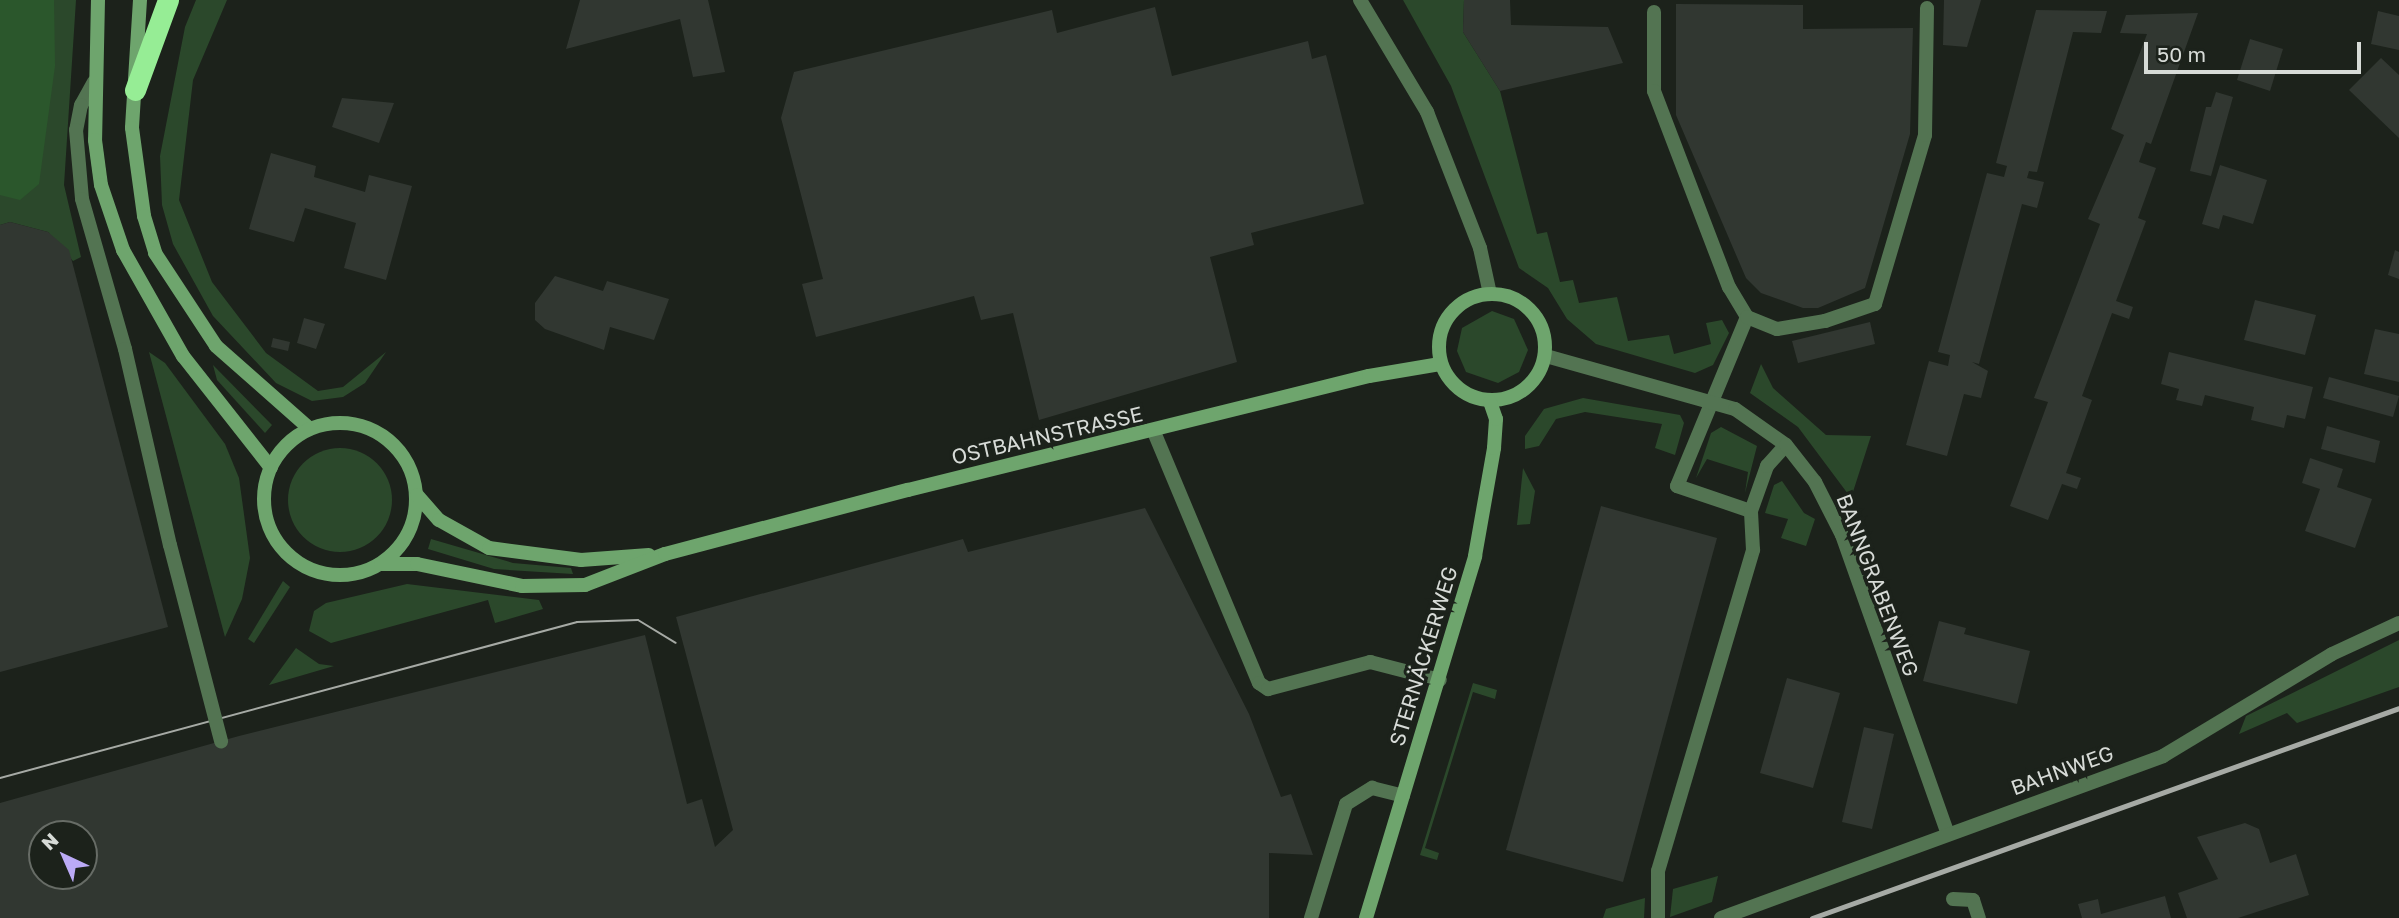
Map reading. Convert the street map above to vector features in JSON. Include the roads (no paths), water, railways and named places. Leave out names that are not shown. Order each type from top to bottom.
[{"type":"highway","points":[[135,90],[168,0]]},
{"type":"main road","points":[[98,0],[94,82],[101,185],[123,250],[183,356],[271,467]]},
{"type":"main road","points":[[140,0],[135,90],[135,171],[155,253],[216,346],[310,429]]},
{"type":"main road","points":[[1490,293],[1526,305],[1542,328],[1546,356],[1536,380],[1516,396],[1490,402],[1459,391],[1440,364],[1439,340],[1448,317],[1466,300],[1490,293]]},
{"type":"main road","name":"OSTBAHNSTRASSE","points":[[665,554],[581,560],[489,548],[439,520],[416,495],[404,457],[378,432],[343,423],[310,429],[287,444],[271,467],[264,495],[267,523],[294,561],[330,575],[380,564],[417,564],[551,588],[585,585],[665,554],[1369,376],[1440,364]]},
{"type":"main road","name":"STERNÄCKERWEG","points":[[1366,918],[1440,680],[1475,556],[1494,448],[1496,419],[1490,402]]},
{"type":"main road","name":"OSTBAHNSTRASSE","points":[[380,564],[408,534],[416,495]]},
{"type":"street","points":[[1360,0],[1427,112],[1480,248],[1490,293]]},
{"type":"street","points":[[1654,12],[1654,91],[1729,287],[1747,317],[1777,328],[1825,321],[1875,303],[1925,135],[1927,8]]},
{"type":"street","points":[[94,82],[81,105],[76,130],[79,177],[132,376],[221,741]]},
{"type":"street","points":[[1747,317],[1709,401],[1677,486],[1751,511]]},
{"type":"street","name":"BANNGRABENWEG","points":[[1546,356],[1709,401],[1749,418],[1786,445],[1815,482],[1842,536],[1948,834]]},
{"type":"street","points":[[1154,432],[1259,683],[1268,689],[1370,662],[1440,680]]},
{"type":"street","points":[[1658,918],[1658,871],[1753,550],[1751,511],[1767,466],[1786,445]]},
{"type":"street","name":"BAHNWEG","points":[[1721,918],[2163,756],[2332,654],[2399,623]]},
{"type":"street","points":[[1311,918],[1346,804],[1372,788],[1403,796]]},
{"type":"street","points":[[1953,899],[1973,900],[1979,918]]},
{"type":"tram line","points":[[0,778],[577,622],[638,620],[676,643]]},
{"type":"railway","points":[[1812,918],[2399,708]]}]
